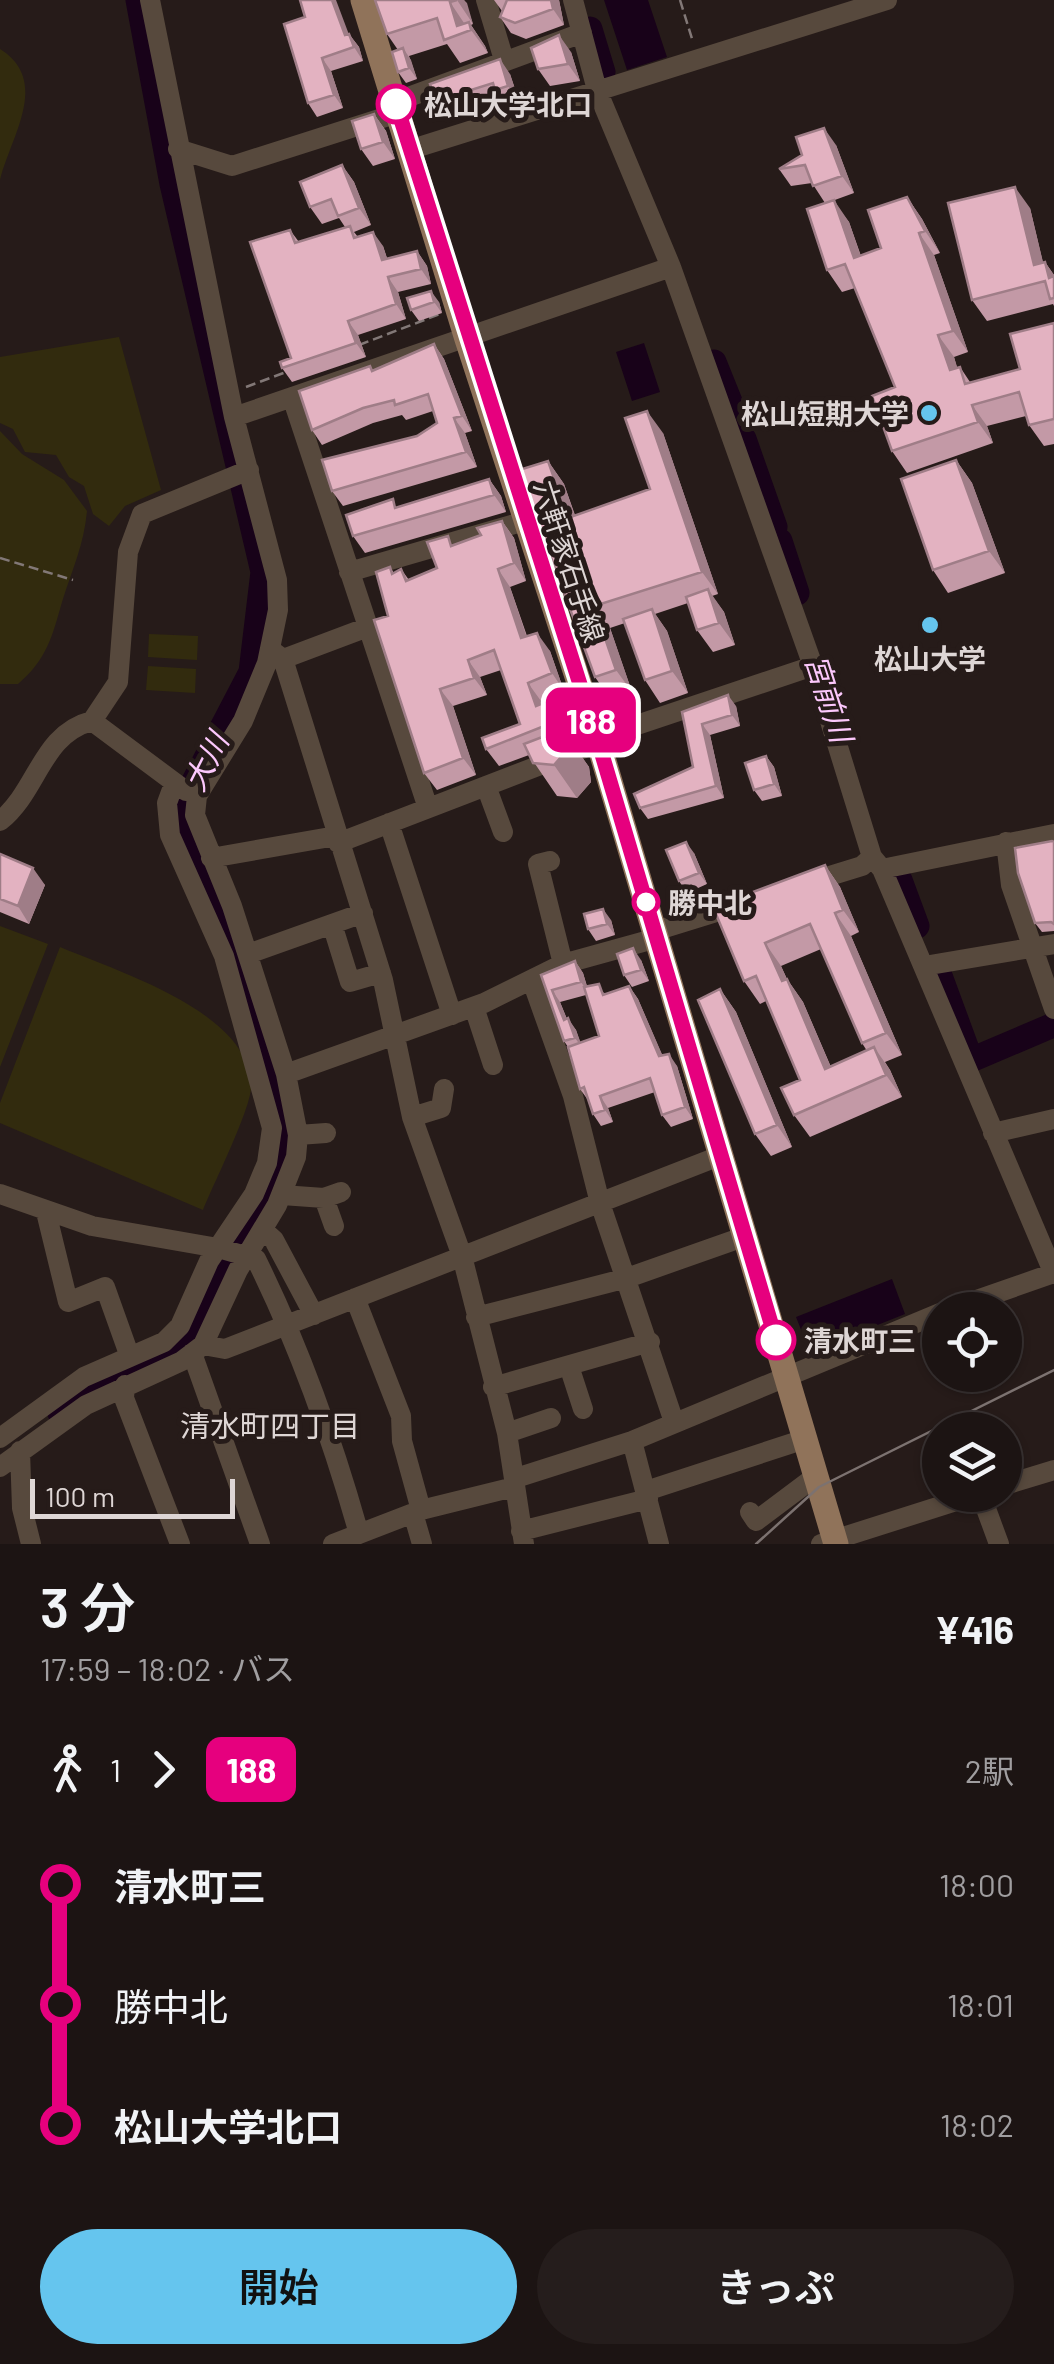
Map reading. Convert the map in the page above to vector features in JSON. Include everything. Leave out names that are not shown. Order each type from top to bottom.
[{"type":"main road","name":"六軒家石手線","points":[[363,0],[467,339],[598,741],[816,1476],[830,1542]]},
{"type":"street","points":[[150,0],[234,417],[241,472],[277,580],[277,654],[363,913],[412,1117],[462,1256],[507,1433],[522,1537],[804,1439]]},
{"type":"street","points":[[486,0],[504,60]]},
{"type":"street","points":[[573,0],[813,666],[877,863],[1054,1273],[1000,1292]]},
{"type":"street","points":[[409,150],[887,0]]},
{"type":"street","points":[[178,149],[232,166],[397,108],[504,60],[582,33]]},
{"type":"street","points":[[234,417],[671,268]]},
{"type":"street","points":[[292,397],[428,808]]},
{"type":"street","points":[[0,820],[23,799],[53,743],[78,724],[92,721],[118,682],[128,552],[142,514],[241,472]]},
{"type":"street","points":[[350,572],[525,521]]},
{"type":"street","points":[[260,1544],[197,1349],[231,1251],[261,1182],[272,1128],[224,956],[170,835],[168,803],[185,790],[243,721],[277,654],[368,627]]},
{"type":"street","points":[[211,858],[337,839],[389,823],[598,741],[813,666]]},
{"type":"street","points":[[0,1438],[84,1377],[164,1342],[180,1326],[231,1251],[264,1231],[296,1157],[298,1135],[286,1074],[248,954],[185,790],[92,721]]},
{"type":"street","points":[[486,786],[503,832]]},
{"type":"street","points":[[389,823],[452,1014]]},
{"type":"street","points":[[792,888],[862,866],[1054,834]]},
{"type":"street","points":[[1006,842],[1011,884],[1044,946],[1054,1009]]},
{"type":"street","points":[[550,861],[538,864],[563,964]]},
{"type":"street","points":[[286,1074],[474,1007],[563,964],[756,899]]},
{"type":"street","points":[[248,954],[363,913]]},
{"type":"street","points":[[332,924],[350,982],[380,973]]},
{"type":"street","points":[[924,966],[1044,946]]},
{"type":"street","points":[[532,980],[574,1096],[600,1203],[674,1422]]},
{"type":"street","points":[[474,1007],[493,1065]]},
{"type":"street","points":[[412,1117],[442,1108],[444,1089]]},
{"type":"street","points":[[993,1133],[1054,1118]]},
{"type":"street","points":[[298,1135],[326,1133]]},
{"type":"street","points":[[0,1467],[86,1405],[197,1349],[225,1349],[722,1155]]},
{"type":"street","points":[[0,1194],[46,1212],[128,1234],[231,1251],[256,1259],[289,1325],[338,1457],[359,1534]]},
{"type":"street","points":[[282,1195],[332,1195],[334,1226]]},
{"type":"street","points":[[46,1212],[68,1302],[105,1286],[130,1357]]},
{"type":"street","points":[[264,1231],[274,1240],[314,1315]]},
{"type":"street","points":[[476,1318],[627,1278],[746,1236]]},
{"type":"street","points":[[355,1298],[400,1416],[422,1544]]},
{"type":"street","points":[[333,1544],[417,1511],[515,1483],[632,1441],[922,1320]]},
{"type":"street","points":[[493,1387],[650,1342]]},
{"type":"street","points":[[569,1366],[584,1409]]},
{"type":"street","points":[[125,1385],[124,1398],[180,1544]]},
{"type":"street","points":[[507,1433],[550,1418]]},
{"type":"street","points":[[632,1441],[659,1544]]},
{"type":"street","points":[[20,1450],[22,1508],[31,1544]]},
{"type":"street","points":[[1022,1480],[1054,1470]]},
{"type":"street","points":[[750,1512],[756,1521],[816,1476]]},
{"type":"street","points":[[830,1542],[924,1512]]},
{"type":"street","points":[[985,1512],[999,1544]]},
{"type":"path","points":[[680,0],[698,58]]},
{"type":"path","points":[[349,348],[446,312]]},
{"type":"path","points":[[229,393],[300,366]]},
{"type":"path","points":[[0,558],[72,580]]},
{"type":"shaded area","points":[[604,0],[648,0],[667,57],[627,70]]},
{"type":"shaded area","points":[[0,49],[15,62],[23,77],[25,93],[0,180]]},
{"type":"shaded area","points":[[119,337],[161,490],[125,506],[109,526],[93,514],[84,486],[69,477],[56,455],[25,452],[13,429],[0,423],[0,357]]},
{"type":"shaded area","points":[[644,343],[660,392],[632,401],[616,352]]},
{"type":"shaded area","points":[[0,431],[22,454],[64,480],[87,511],[51,637],[36,666],[18,684],[0,684]]},
{"type":"shaded area","points":[[149,634],[198,636],[197,660],[148,657]]},
{"type":"shaded area","points":[[148,666],[196,669],[195,693],[146,690]]},
{"type":"shaded area","points":[[0,926],[48,944],[0,1067]]},
{"type":"shaded area","points":[[60,947],[177,998],[206,1016],[229,1037],[245,1060],[251,1087],[249,1098],[203,1210],[0,1123],[0,1103]]},
{"type":"shaded area","points":[[892,1279],[905,1314],[810,1352],[796,1317]]},
{"type":"building","points":[[300,0],[332,0],[345,35],[349,34],[354,47],[322,58],[334,95],[308,103],[284,24],[305,17]]},
{"type":"building","points":[[375,0],[457,0],[450,2],[457,26],[469,22],[471,30],[444,40],[437,18],[387,34]]},
{"type":"building","points":[[507,0],[551,0],[553,9],[515,23],[500,17]]},
{"type":"building","points":[[559,35],[568,64],[538,69],[531,48]]},
{"type":"building","points":[[403,48],[409,68],[398,72],[392,52]]},
{"type":"building","points":[[500,59],[508,86],[495,90],[493,83],[436,101],[430,84]]},
{"type":"building","points":[[374,114],[383,142],[361,149],[352,121]]},
{"type":"building","points":[[824,128],[842,176],[813,186],[805,165],[779,169],[802,155],[796,137]]},
{"type":"building","points":[[342,165],[359,208],[338,216],[331,199],[310,207],[300,182]]},
{"type":"building","points":[[1015,187],[1034,265],[1045,262],[1049,278],[1054,276],[1054,298],[1050,299],[1045,281],[972,300],[948,203]]},
{"type":"building","points":[[907,197],[925,231],[919,233],[953,331],[938,335],[950,370],[960,367],[965,384],[1020,369],[1010,334],[1054,323],[1054,419],[1029,425],[1019,392],[972,405],[978,422],[892,451],[872,396],[895,387],[845,264],[827,270],[807,209],[834,200],[854,258],[881,248],[868,210]]},
{"type":"building","points":[[350,226],[354,238],[373,232],[382,260],[417,251],[421,269],[388,277],[396,304],[348,321],[356,343],[282,368],[280,362],[291,358],[250,242],[290,230],[295,243]]},
{"type":"building","points":[[431,291],[434,302],[411,310],[407,298]]},
{"type":"building","points":[[434,344],[462,416],[454,418],[466,452],[332,491],[322,460],[417,436],[437,423],[428,394],[395,405],[394,400],[363,408],[312,430],[299,391],[370,366],[372,371]]},
{"type":"building","points":[[647,411],[702,572],[594,606],[616,670],[595,677],[519,470],[548,461],[568,518],[650,489],[625,418]]},
{"type":"building","points":[[956,460],[989,551],[933,570],[901,479]]},
{"type":"building","points":[[489,479],[494,495],[353,536],[346,515],[393,499],[395,508]]},
{"type":"building","points":[[502,521],[514,563],[498,569],[521,638],[537,633],[552,673],[528,683],[536,706],[560,696],[567,717],[486,749],[482,738],[520,724],[494,650],[468,660],[474,678],[440,689],[463,758],[424,773],[374,620],[388,616],[376,572],[390,567],[392,574],[401,569],[406,581],[437,568],[427,542],[448,536],[451,546],[481,535],[477,528]]},
{"type":"building","points":[[708,589],[719,623],[697,630],[686,597]]},
{"type":"building","points":[[652,609],[672,671],[645,680],[623,619]]},
{"type":"building","points":[[728,695],[732,715],[702,724],[716,786],[640,808],[634,794],[693,767],[682,712]]},
{"type":"building","points":[[563,729],[568,749],[554,765],[533,763],[524,744]]},
{"type":"building","points":[[766,756],[774,784],[754,790],[745,763]]},
{"type":"building","points":[[1052,841],[1054,924],[1035,923],[1018,873],[1015,848]]},
{"type":"building","points":[[686,842],[699,873],[679,881],[666,850]]},
{"type":"building","points":[[0,854],[33,868],[18,906],[0,899]]},
{"type":"building","points":[[825,865],[843,910],[835,913],[886,1033],[862,1043],[810,924],[765,943],[782,981],[787,979],[825,1069],[874,1047],[886,1075],[794,1115],[781,1088],[800,1080],[756,976],[744,981],[713,907]]},
{"type":"building","points":[[603,909],[607,924],[588,929],[584,914]]},
{"type":"building","points":[[633,948],[641,970],[624,975],[617,954]]},
{"type":"building","points":[[575,961],[581,982],[552,990],[575,1038],[564,1041],[541,975]]},
{"type":"building","points":[[599,984],[603,995],[629,986],[659,1056],[669,1054],[685,1107],[662,1115],[650,1078],[600,1096],[605,1110],[593,1114],[584,1087],[580,1089],[568,1047],[599,1036],[584,987]]},
{"type":"building","points":[[720,989],[777,1125],[755,1134],[698,1000]]},
{"type":"waterway","name":"大川","points":[[60,1413],[112,1378],[175,1352],[193,1331],[276,1170],[283,1123],[216,902],[182,828],[179,810],[251,672],[263,572],[172,184],[138,0]]},
{"type":"waterway","name":"宮前川","points":[[590,29],[603,72]]},
{"type":"waterway","name":"宮前川","points":[[714,362],[741,429]]},
{"type":"waterway","name":"宮前川","points":[[744,439],[775,527]]},
{"type":"waterway","name":"宮前川","points":[[780,541],[797,593]]},
{"type":"waterway","name":"宮前川","points":[[900,880],[917,926]]},
{"type":"waterway","name":"宮前川","points":[[939,973],[971,1060],[1051,1026]]},
{"type":"tram line","points":[[756,1544],[819,1487],[1054,1370]]},
{"type":"bus line","name":"188","points":[[396,104],[490,412],[598,741],[776,1340]]},
{"type":"place","name":"松山大学北口","points":[[396,104]]},
{"type":"place","name":"松山短期大学","points":[[929,413]]},
{"type":"place","name":"松山大学","points":[[930,625]]},
{"type":"place","name":"勝中北","points":[[646,902]]},
{"type":"place","name":"清水町三","points":[[776,1340]]},
{"type":"district","name":"清水町四丁目","points":[[270,1425]]}]
